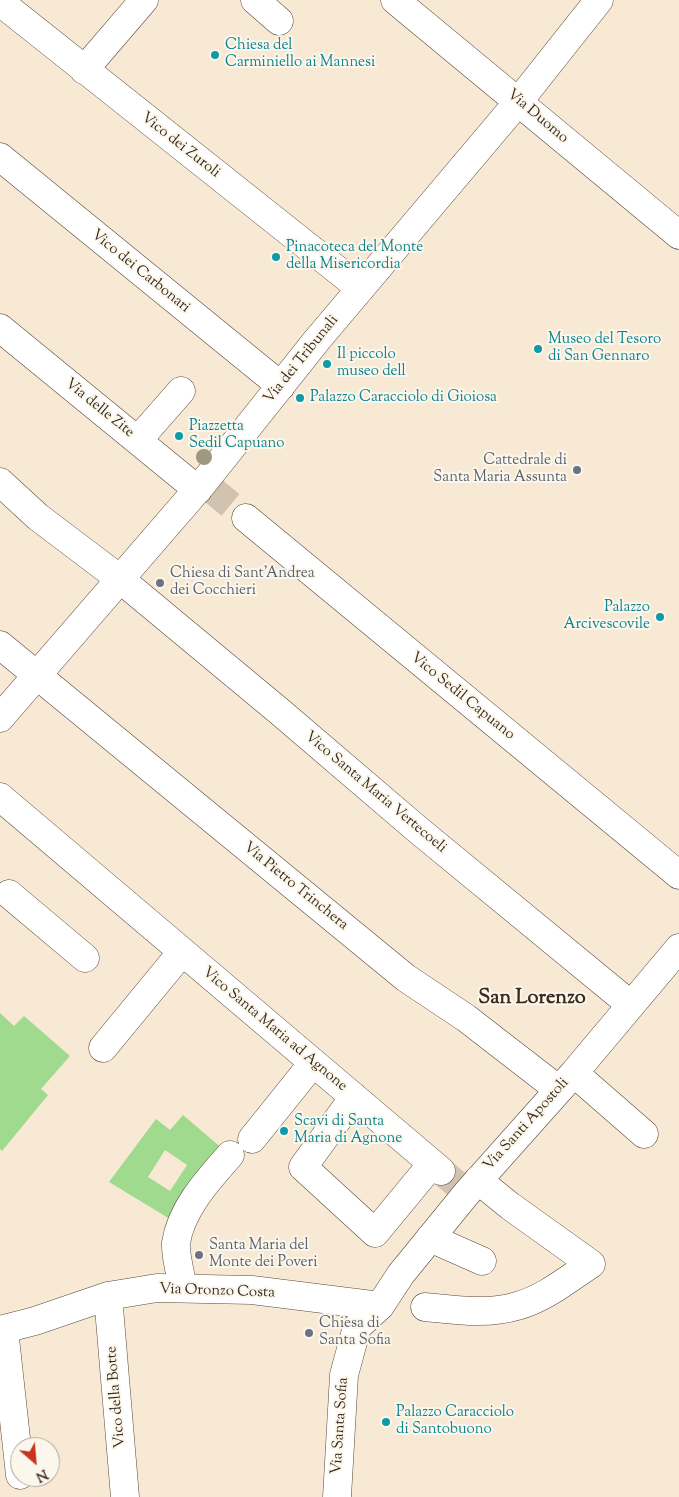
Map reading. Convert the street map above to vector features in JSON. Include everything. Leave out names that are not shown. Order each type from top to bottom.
[{"type":"street","points":[[84,70],[144,0]]},
{"type":"street","points":[[255,0],[279,21]]},
{"type":"street","name":"Via Duomo","points":[[395,0],[679,235]]},
{"type":"street","name":"Via dei Tribunali","points":[[0,718],[120,579],[204,487],[281,386],[360,288],[519,101],[599,0]]},
{"type":"street","name":"Vico dei Zuroli","points":[[0,2],[360,288]]},
{"type":"street","name":"Vico dei Carbonari","points":[[0,157],[281,386]]},
{"type":"street","name":"Via delle Zite","points":[[0,328],[138,440],[204,487]]},
{"type":"street","points":[[138,440],[181,391]]},
{"type":"street","name":"Vico Santa Maria Vertecoeli","points":[[0,482],[38,517],[120,579],[417,829],[631,1005]]},
{"type":"street","name":"Vico Sedil Capuano","points":[[246,518],[679,875]]},
{"type":"street","name":"Via Pietro Trinchera","points":[[0,645],[406,978],[644,1134]]},
{"type":"street","name":"Vico Santa Maria ad Agnone","points":[[0,797],[354,1097],[455,1179],[510,1206],[592,1264],[545,1294],[518,1306],[498,1310],[459,1310],[425,1307]]},
{"type":"street","points":[[9,894],[85,958]]},
{"type":"street","name":"Via Santi Apostoli","points":[[380,1306],[401,1274],[430,1238],[455,1179],[566,1082],[679,948]]},
{"type":"street","points":[[103,1048],[182,952]]},
{"type":"street","points":[[252,1139],[314,1063]]},
{"type":"street","points":[[354,1097],[303,1167],[375,1233],[455,1179]]},
{"type":"street","points":[[183,1288],[176,1244],[183,1219],[206,1183],[230,1155]]},
{"type":"street","points":[[430,1238],[482,1261]]},
{"type":"street","name":"Via Oronzo Costa","points":[[2,1330],[35,1321],[108,1296],[157,1288],[252,1290],[380,1306]]},
{"type":"street","name":"Vico della Botte","points":[[108,1296],[125,1497]]},
{"type":"street","name":"Via Santa Sofia","points":[[336,1497],[344,1375],[357,1327],[380,1306]]},
{"type":"street","points":[[2,1330],[15,1437]]},
{"type":"green space","points":[[0,1013],[14,1026],[24,1016],[70,1056],[41,1089],[48,1095],[2,1151],[0,1149]]},
{"type":"green space","points":[[183,1115],[224,1150],[170,1219],[109,1182],[156,1119],[170,1130]],"holes":[[[165,1150],[187,1165],[170,1191],[148,1177]]]},
{"type":"tunnel","points":[[209,487],[246,518]]},
{"type":"tunnel","points":[[441,1171],[460,1187]]},
{"type":"place","name":"Chiesa del Carminiello ai Mannesi","points":[[215,55]]},
{"type":"place","name":"Pinacoteca del Monte della Misericordia","points":[[276,257]]},
{"type":"place","name":"Museo del Tesoro di San Gennaro","points":[[538,349]]},
{"type":"place","name":"Il piccolo museo dell","points":[[327,364]]},
{"type":"place","name":"Palazzo Caracciolo di Gioiosa","points":[[300,398]]},
{"type":"place","name":"Piazzetta Sedil Capuano","points":[[179,436]]},
{"type":"place","name":"Cattedrale di Santa Maria Assunta","points":[[577,470]]},
{"type":"place","name":"Chiesa di Sant'Andrea dei Cocchieri","points":[[160,583]]},
{"type":"place","name":"Palazzo Arcivescovile","points":[[660,617]]},
{"type":"place","name":"Scavi di Santa Maria di Agnone","points":[[284,1131]]},
{"type":"place","name":"Santa Maria del Monte dei Poveri","points":[[199,1255]]},
{"type":"place","name":"Chiesa di Santa Sofia","points":[[309,1333]]},
{"type":"place","name":"Palazzo Caracciolo di Santobuono","points":[[386,1422]]},
{"type":"district","name":"San Lorenzo","points":[[532,1000]]}]
